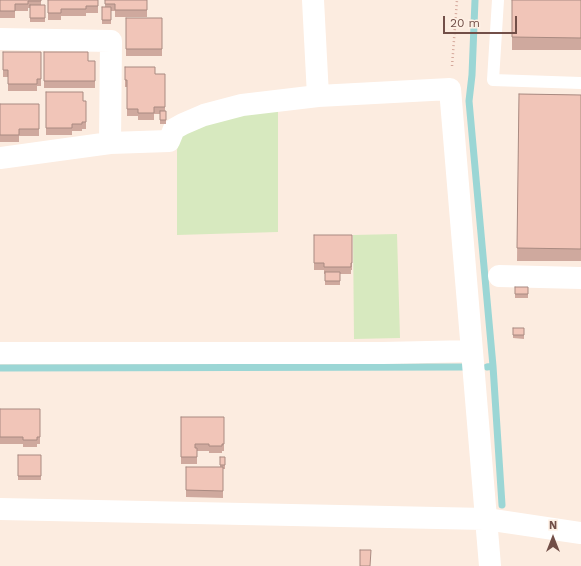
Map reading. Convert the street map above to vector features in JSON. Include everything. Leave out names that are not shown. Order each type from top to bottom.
[{"type":"street","points":[[313,0],[318,96]]},
{"type":"street","points":[[0,39],[111,41],[110,143]]},
{"type":"street","points":[[0,158],[110,143],[169,141],[174,129],[204,115],[242,105],[318,96],[450,89],[490,566]]},
{"type":"street","points":[[499,276],[581,278]]},
{"type":"street","points":[[0,353],[383,353],[472,350]]},
{"type":"street","points":[[0,509],[486,520],[581,533]]},
{"type":"lane","points":[[498,0],[493,80],[581,83]]},
{"type":"path","points":[[450,89],[457,0]]},
{"type":"green space","points":[[278,107],[278,232],[177,235],[177,150],[181,132],[208,120]]},
{"type":"green space","points":[[397,234],[400,338],[354,339],[353,235]]},
{"type":"building","points":[[0,0],[41,1],[28,1],[28,4],[15,4],[15,11],[0,11]]},
{"type":"building","points":[[48,0],[98,0],[98,6],[86,6],[86,9],[61,9],[61,13],[48,13]]},
{"type":"building","points":[[105,0],[147,0],[147,10],[115,10],[115,4],[105,4]]},
{"type":"building","points":[[512,0],[581,0],[581,38],[512,37]]},
{"type":"building","points":[[30,5],[45,5],[45,18],[30,18]]},
{"type":"building","points":[[102,7],[111,7],[111,20],[102,20]]},
{"type":"building","points":[[126,18],[162,18],[162,49],[126,49]]},
{"type":"building","points":[[3,52],[41,52],[41,79],[37,79],[37,84],[8,84],[8,70],[3,70]]},
{"type":"building","points":[[44,52],[88,52],[88,61],[95,61],[95,81],[44,81]]},
{"type":"building","points":[[125,67],[155,67],[155,74],[165,74],[165,107],[154,107],[154,113],[138,113],[138,109],[127,109],[127,80],[125,80]]},
{"type":"building","points":[[46,92],[83,92],[83,101],[86,101],[86,122],[82,122],[82,124],[72,124],[72,128],[46,128]]},
{"type":"building","points":[[519,94],[581,95],[581,249],[517,248]]},
{"type":"building","points":[[0,104],[39,104],[39,129],[19,129],[19,135],[0,135]]},
{"type":"building","points":[[160,111],[166,111],[166,120],[160,120]]},
{"type":"building","points":[[314,235],[352,235],[351,267],[324,267],[324,263],[314,263]]},
{"type":"building","points":[[325,272],[340,272],[340,281],[325,281]]},
{"type":"building","points":[[515,287],[528,287],[528,294],[515,294]]},
{"type":"building","points":[[513,328],[524,328],[524,335],[513,335]]},
{"type":"building","points":[[0,409],[40,409],[40,437],[37,437],[37,440],[23,440],[23,437],[0,437]]},
{"type":"building","points":[[181,417],[224,417],[224,444],[222,444],[222,446],[209,446],[209,444],[195,444],[195,448],[197,448],[197,457],[181,457]]},
{"type":"building","points":[[18,455],[41,455],[41,476],[18,476]]},
{"type":"building","points":[[220,457],[225,457],[225,465],[220,465]]},
{"type":"building","points":[[186,467],[223,467],[223,491],[186,490]]},
{"type":"building","points":[[360,550],[371,550],[370,566],[360,566]]},
{"type":"waterway","points":[[475,0],[472,75],[469,101],[493,366],[487,367]]},
{"type":"waterway","points":[[493,366],[502,505]]},
{"type":"waterway","points":[[0,368],[467,367]]}]
